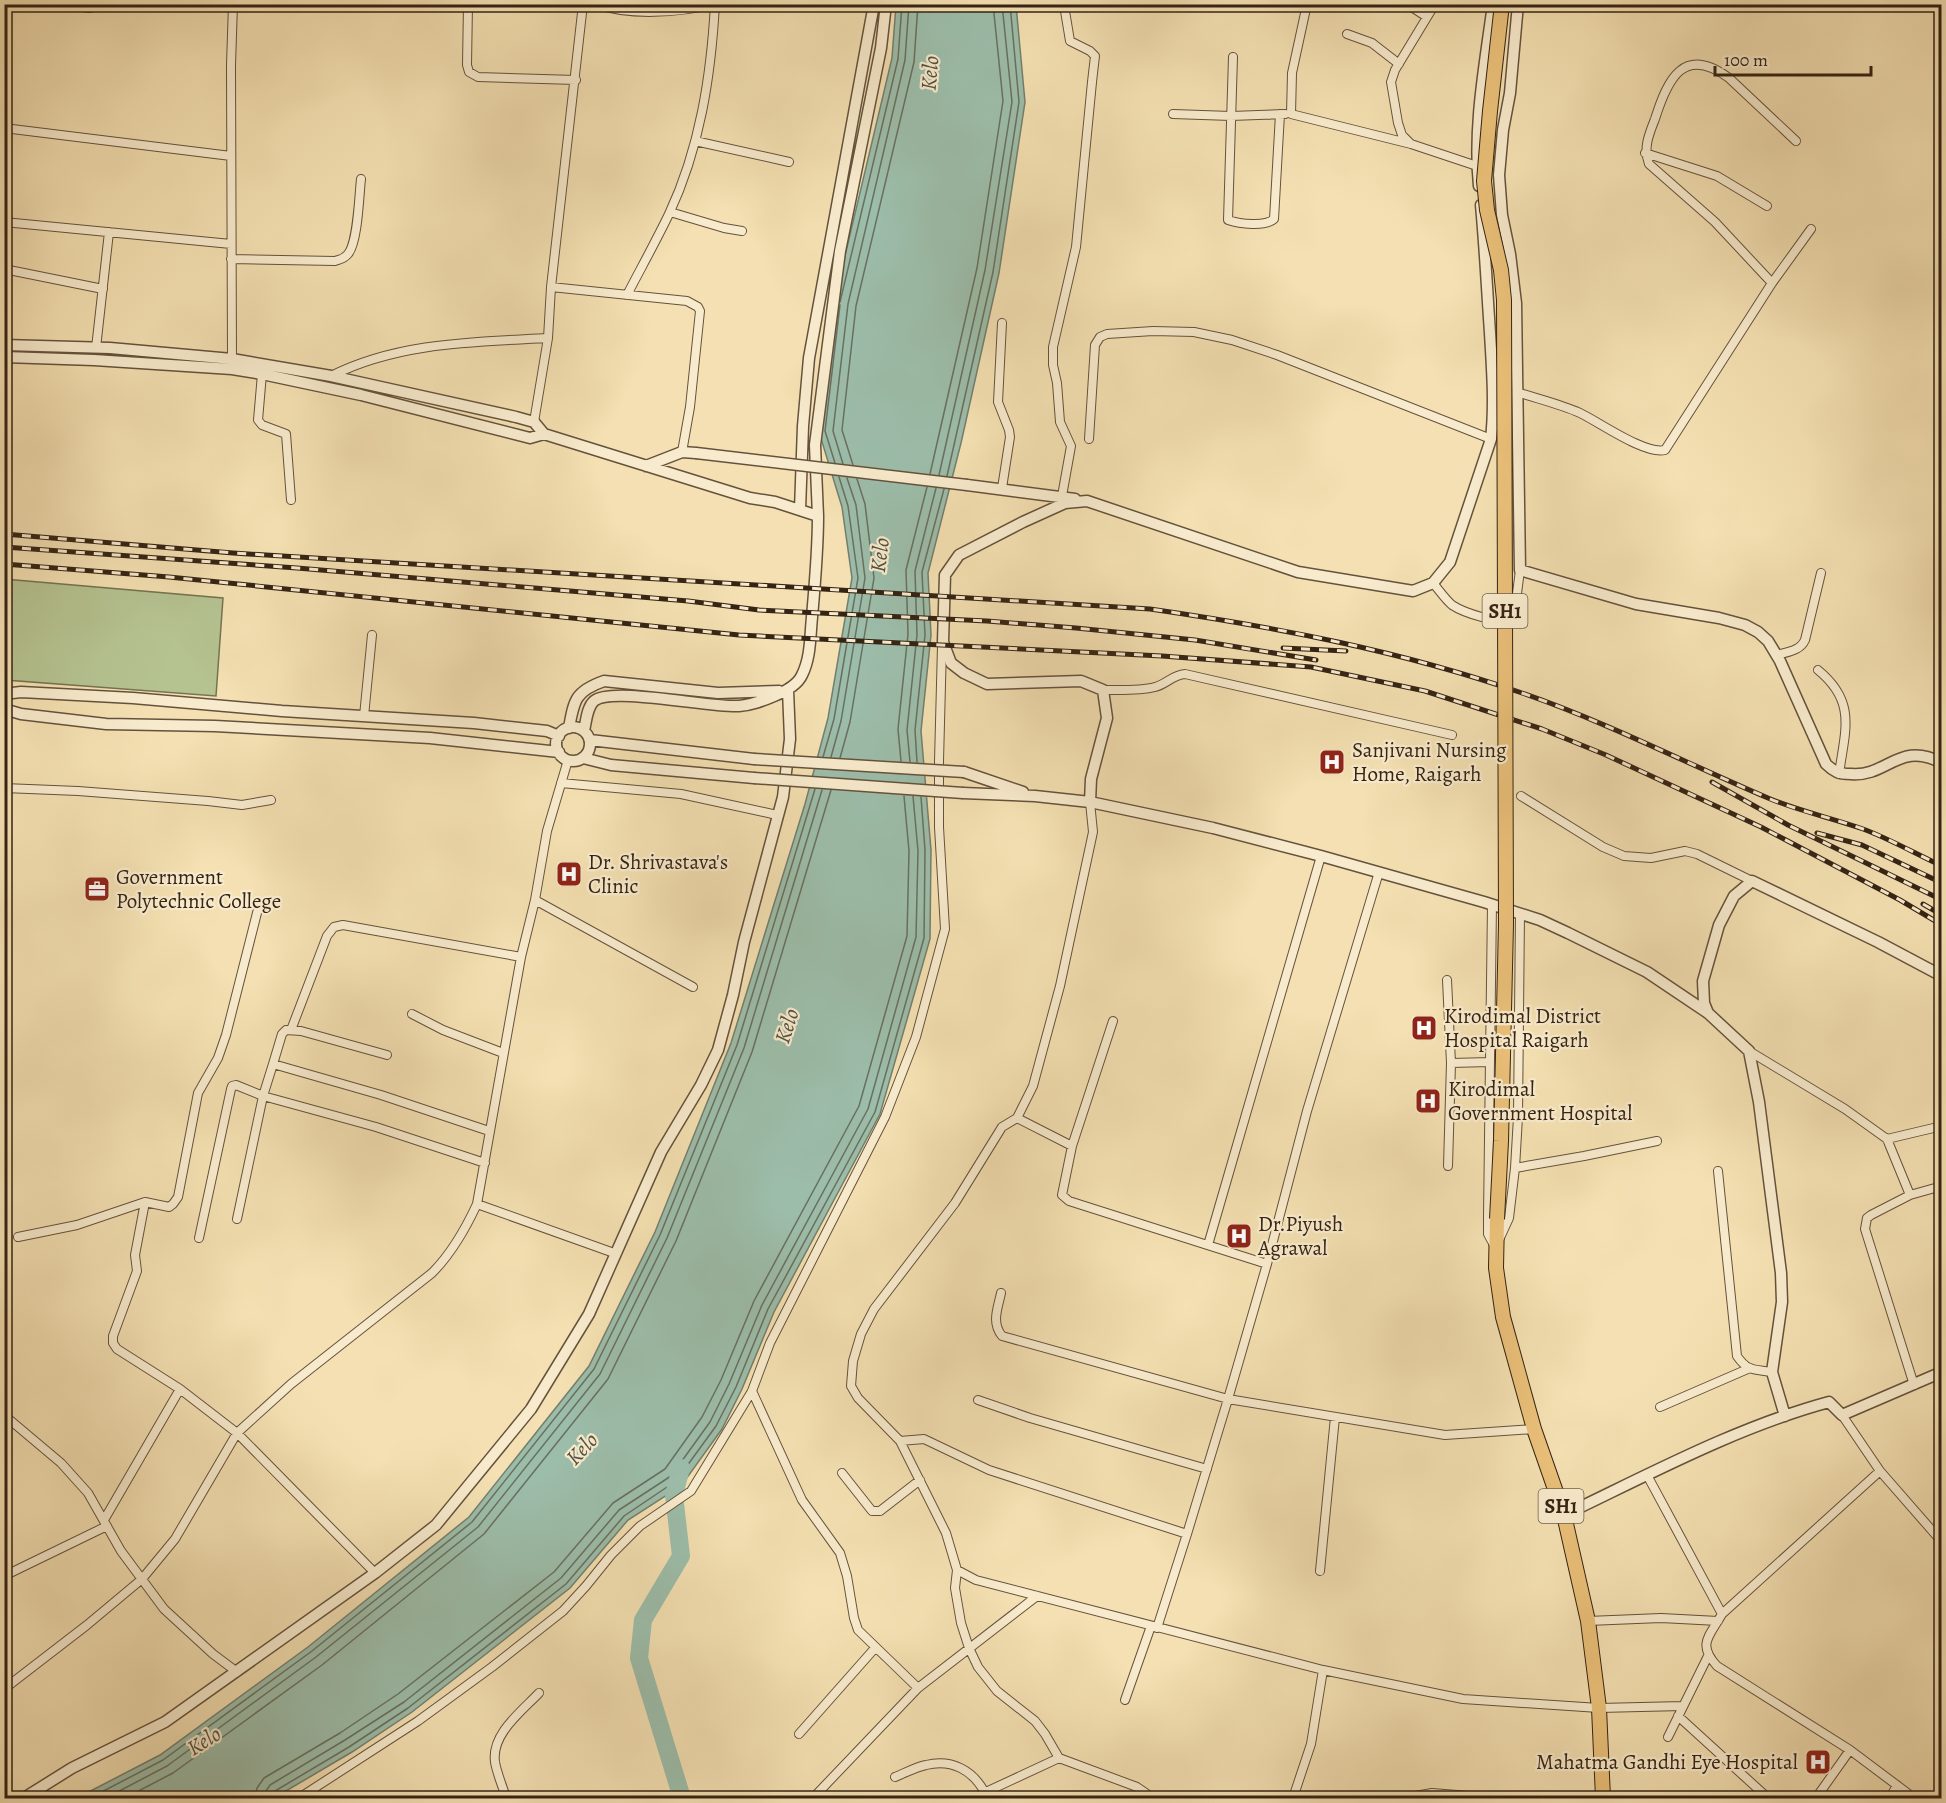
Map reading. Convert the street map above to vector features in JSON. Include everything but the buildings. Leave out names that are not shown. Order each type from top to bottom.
[{"type":"main road","name":"SH1","points":[[1502,4],[1484,181],[1487,210],[1501,270],[1504,300],[1506,924],[1497,1275],[1503,1317],[1534,1429],[1564,1515],[1588,1621],[1599,1708],[1603,1798]]},
{"type":"street","points":[[56,4],[90,8]]},
{"type":"street","points":[[232,359],[233,4]]},
{"type":"street","points":[[468,4],[467,65],[469,72],[478,77],[576,80]]},
{"type":"street","points":[[534,422],[548,338],[551,287],[583,4]]},
{"type":"street","points":[[595,4],[628,12],[695,9],[714,4],[713,38],[703,110],[689,162],[670,212],[627,295]]},
{"type":"street","points":[[800,510],[803,426],[809,358],[874,4]]},
{"type":"street","points":[[4,709],[21,714],[106,724],[215,726],[430,738],[563,756],[576,761],[588,752],[588,711],[594,701],[604,696],[650,697],[703,705],[738,706],[754,704],[788,690],[802,678],[809,656],[818,554],[815,445],[840,251],[881,48],[886,4]]},
{"type":"street","points":[[1062,496],[1071,446],[1060,422],[1053,347],[1076,247],[1095,65],[1095,56],[1090,51],[1070,41],[1066,4]]},
{"type":"street","points":[[1291,114],[1292,73],[1307,4]]},
{"type":"street","points":[[1407,4],[1427,17]]},
{"type":"street","points":[[1411,144],[1402,135],[1398,123],[1391,82],[1399,64],[1435,4]]},
{"type":"street","points":[[646,466],[682,452],[696,453],[1062,496],[1087,501],[1298,572],[1413,591],[1433,583],[1450,561],[1491,439],[1493,421],[1486,262],[1477,166],[1479,114],[1492,4]]},
{"type":"street","points":[[1433,583],[1452,604],[1467,612],[1507,622],[1514,616],[1520,570],[1516,303],[1502,215],[1499,175],[1503,130],[1510,93],[1518,4]]},
{"type":"street","points":[[1347,34],[1372,43],[1399,64]]},
{"type":"street","points":[[1233,57],[1228,220],[1267,223],[1274,219],[1280,114]]},
{"type":"street","points":[[1772,283],[1715,222],[1649,164],[1645,153],[1662,96],[1672,78],[1686,67],[1698,64],[1717,70],[1729,78],[1797,141]]},
{"type":"street","points":[[1173,114],[1231,116],[1291,114],[1411,144],[1477,166]]},
{"type":"street","points":[[4,128],[231,156]]},
{"type":"street","points":[[695,141],[789,162]]},
{"type":"street","points":[[1645,153],[1717,176],[1767,206]]},
{"type":"street","points":[[231,259],[335,261],[345,258],[354,241],[361,178]]},
{"type":"street","points":[[670,212],[741,231]]},
{"type":"street","points":[[4,222],[231,243]]},
{"type":"street","points":[[1517,392],[1581,414],[1650,450],[1665,450],[1772,283],[1810,229]]},
{"type":"street","points":[[96,348],[109,232]]},
{"type":"street","points":[[4,269],[103,289]]},
{"type":"street","points":[[551,287],[687,301],[698,307],[700,311],[690,407],[682,452]]},
{"type":"street","points":[[1002,322],[998,402],[1010,437],[1002,488]]},
{"type":"street","points":[[1089,439],[1095,345],[1100,337],[1107,334],[1153,331],[1194,332],[1232,339],[1491,439]]},
{"type":"street","points":[[331,376],[354,364],[376,357],[420,348],[469,342],[548,338]]},
{"type":"street","points":[[4,345],[110,348],[232,359],[331,376],[534,422],[544,434],[750,498],[775,502],[818,516]]},
{"type":"street","points":[[4,357],[232,369],[372,398],[530,438],[544,434]]},
{"type":"street","points":[[262,374],[258,420],[262,425],[286,434],[291,500]]},
{"type":"street","points":[[299,1798],[418,1721],[563,1611],[611,1555],[640,1526],[691,1491],[752,1391],[770,1343],[885,1117],[916,1037],[945,929],[939,827],[939,761],[945,575],[959,555],[1023,522],[1065,504],[1087,501]]},
{"type":"street","points":[[1520,570],[1636,604],[1719,618],[1758,632],[1768,641],[1777,655],[1826,764],[1839,774],[1861,775],[1875,771],[1898,758],[1911,755],[1923,756],[1941,763]]},
{"type":"street","points":[[1777,655],[1802,646],[1821,573]]},
{"type":"street","points":[[364,716],[372,635]]},
{"type":"street","points":[[943,642],[951,663],[964,673],[987,684],[1081,681],[1103,690],[1154,688],[1165,684],[1173,676],[1185,674],[1452,735]]},
{"type":"street","points":[[1818,670],[1832,681],[1840,693],[1845,712],[1846,728],[1839,774]]},
{"type":"street","points":[[569,728],[572,707],[577,696],[588,687],[604,681],[718,693],[788,690]]},
{"type":"street","points":[[24,1798],[72,1768],[165,1722],[375,1573],[436,1525],[531,1409],[589,1314],[614,1253],[661,1152],[701,1085],[718,1050],[783,797],[790,739],[788,690]]},
{"type":"street","points":[[1103,690],[1107,718],[1091,779],[1090,802],[1093,832],[1060,986],[1033,1086],[1017,1118],[998,1132],[955,1203],[874,1309],[861,1334],[853,1361],[851,1386],[858,1398],[900,1441],[946,1533],[957,1570],[955,1588],[961,1623],[978,1667],[997,1691],[1035,1721],[1059,1758],[1137,1787],[1153,1798]]},
{"type":"street","points":[[4,694],[21,692],[134,698],[282,711],[474,723],[547,731],[558,736]]},
{"type":"street","points":[[4,1689],[142,1579],[175,1539],[237,1433],[291,1384],[432,1273],[448,1257],[467,1226],[477,1204],[521,957],[548,831],[561,783],[563,756],[556,744],[558,736],[569,728],[577,728],[587,735],[754,759],[964,772],[1035,796]]},
{"type":"street","points":[[583,758],[611,765],[754,778],[1035,796],[1090,802],[1213,828],[1322,856],[1520,913],[1540,920],[1647,972],[1708,1013],[1749,1051],[1845,1109],[1887,1139],[1910,1196]]},
{"type":"street","points":[[561,783],[681,794],[777,815]]},
{"type":"street","points":[[4,788],[90,792],[242,805],[271,800]]},
{"type":"street","points":[[1521,796],[1603,847],[1624,856],[1651,858],[1685,851],[1697,854],[1878,942],[1941,976]]},
{"type":"street","points":[[1208,1245],[1322,856]]},
{"type":"street","points":[[1125,1701],[1187,1534],[1207,1469],[1268,1264],[1307,1111],[1379,872]]},
{"type":"street","points":[[1708,1013],[1704,1003],[1703,981],[1719,925],[1734,896],[1752,881]]},
{"type":"street","points":[[535,900],[693,987]]},
{"type":"street","points":[[18,1237],[77,1225],[145,1202],[169,1207],[173,1204],[178,1197],[198,1093],[218,1058],[226,1035],[259,904]]},
{"type":"street","points":[[1492,904],[1488,1234],[1496,1247]]},
{"type":"street","points":[[1496,1247],[1509,1218],[1515,1168],[1518,1117],[1520,913]]},
{"type":"street","points":[[291,1030],[327,936],[334,927],[343,925],[521,957]]},
{"type":"street","points":[[1447,981],[1451,1063],[1448,1166]]},
{"type":"street","points":[[412,1014],[443,1030],[503,1053]]},
{"type":"street","points":[[1113,1021],[1072,1146],[1062,1195],[1065,1199],[1268,1264]]},
{"type":"street","points":[[237,1220],[262,1096],[282,1034],[286,1030],[291,1030],[387,1055]]},
{"type":"street","points":[[1749,1051],[1759,1102],[1782,1273],[1782,1302],[1772,1372],[1785,1416]]},
{"type":"street","points":[[1451,1063],[1490,1062]]},
{"type":"street","points":[[273,1064],[381,1095],[489,1131]]},
{"type":"street","points":[[199,1238],[232,1086],[236,1085],[262,1096],[376,1127],[484,1163]]},
{"type":"street","points":[[1017,1118],[1072,1146]]},
{"type":"street","points":[[1887,1139],[1941,1126]]},
{"type":"street","points":[[1515,1168],[1657,1141]]},
{"type":"street","points":[[1718,1171],[1737,1356],[1744,1365],[1750,1368],[1772,1372]]},
{"type":"street","points":[[1914,1385],[1865,1228],[1867,1218],[1871,1215],[1910,1196],[1941,1185]]},
{"type":"street","points":[[145,1202],[135,1255],[137,1270],[113,1336],[113,1343],[117,1349],[180,1389],[237,1433],[375,1573]]},
{"type":"street","points":[[477,1204],[614,1253]]},
{"type":"street","points":[[1002,1293],[995,1321],[1002,1336],[1228,1399],[1445,1435],[1534,1429]]},
{"type":"street","points":[[1660,1407],[1750,1368]]},
{"type":"street","points":[[1842,1415],[1941,1372]]},
{"type":"street","points":[[4,1576],[106,1523],[180,1389]]},
{"type":"street","points":[[752,1391],[802,1500],[840,1553],[858,1630],[918,1688]]},
{"type":"street","points":[[978,1400],[1030,1418],[1207,1469]]},
{"type":"street","points":[[1564,1515],[1736,1434],[1829,1402],[1842,1415],[1880,1471],[1941,1542]]},
{"type":"street","points":[[4,1414],[61,1463],[87,1493],[121,1551],[164,1610],[213,1654],[237,1671]]},
{"type":"street","points":[[1320,1571],[1335,1417]]},
{"type":"street","points":[[900,1441],[924,1438],[989,1470],[1187,1534]]},
{"type":"street","points":[[1880,1471],[1720,1618],[1705,1642],[1708,1656],[1717,1666],[1850,1750],[1914,1798]]},
{"type":"street","points":[[842,1473],[872,1510],[880,1511],[920,1480]]},
{"type":"street","points":[[1647,1475],[1720,1618]]},
{"type":"street","points":[[957,1570],[976,1580],[1154,1627],[1323,1670],[1462,1699],[1599,1708],[1683,1706]]},
{"type":"street","points":[[813,1798],[918,1688],[1037,1596]]},
{"type":"street","points":[[1588,1621],[1720,1618]]},
{"type":"street","points":[[799,1734],[875,1648]]},
{"type":"street","points":[[1668,1737],[1708,1656]]},
{"type":"street","points":[[1293,1798],[1311,1744],[1323,1670]]},
{"type":"street","points":[[506,1798],[495,1762],[495,1745],[539,1693]]},
{"type":"street","points":[[1678,1716],[1768,1798]]},
{"type":"street","points":[[1816,1798],[1850,1750]]},
{"type":"street","points":[[974,1798],[1059,1758]]},
{"type":"street","points":[[895,1777],[925,1765],[945,1763],[973,1774],[985,1793]]},
{"type":"street","points":[[1890,1798],[1897,1785]]},
{"type":"street","points":[[1404,1798],[1432,1793],[1536,1798]]},
{"type":"green space","points":[[4,579],[223,598],[216,696],[5,680]]},
{"type":"water","name":"Kelo","points":[[896,5],[1016,5],[1025,102],[999,273],[961,443],[928,573],[931,635],[921,731],[931,850],[930,939],[880,1114],[774,1312],[742,1389],[722,1429],[681,1486],[628,1520],[570,1588],[412,1712],[352,1752],[274,1798],[77,1798],[160,1755],[308,1647],[469,1517],[589,1366],[655,1232],[731,1043],[805,804],[828,718],[852,578],[842,507],[819,432],[834,302],[892,58]]},
{"type":"waterway","points":[[681,1468],[674,1495],[681,1556],[643,1620],[639,1658],[682,1798]]},
{"type":"railway","points":[[4,534],[233,553],[1150,609],[1291,632],[1431,665],[1553,704],[1768,798],[1873,833],[1942,866]]},
{"type":"railway","points":[[4,547],[297,568],[688,601],[759,610],[987,621],[1076,628],[1195,640],[1316,660]]},
{"type":"railway","points":[[4,564],[169,577],[739,635],[1162,656],[1311,667],[1425,691],[1542,729],[1606,755],[1761,827],[1900,900],[1942,925]]},
{"type":"railway","points":[[1283,648],[1346,651]]},
{"type":"railway","points":[[1712,782],[1788,825],[1942,900]]},
{"type":"railway","points":[[1817,833],[1862,845],[1942,883]]},
{"type":"railway","points":[[1923,904],[1942,915]]},
{"type":"place","name":"Sanjivani Nursing Home, Raigarh","points":[[1332,762]]},
{"type":"place","name":"Dr. Shrivastava's Clinic","points":[[569,874]]},
{"type":"place","name":"Government Polytechnic College","points":[[97,889]]},
{"type":"place","name":"Kirodimal District Hospital Raigarh","points":[[1424,1028]]},
{"type":"place","name":"Kirodimal Government Hospital","points":[[1428,1101]]},
{"type":"place","name":"Dr.Piyush Agrawal","points":[[1239,1236]]},
{"type":"place","name":"Mahatma Gandhi Eye Hospital","points":[[1818,1762]]}]
